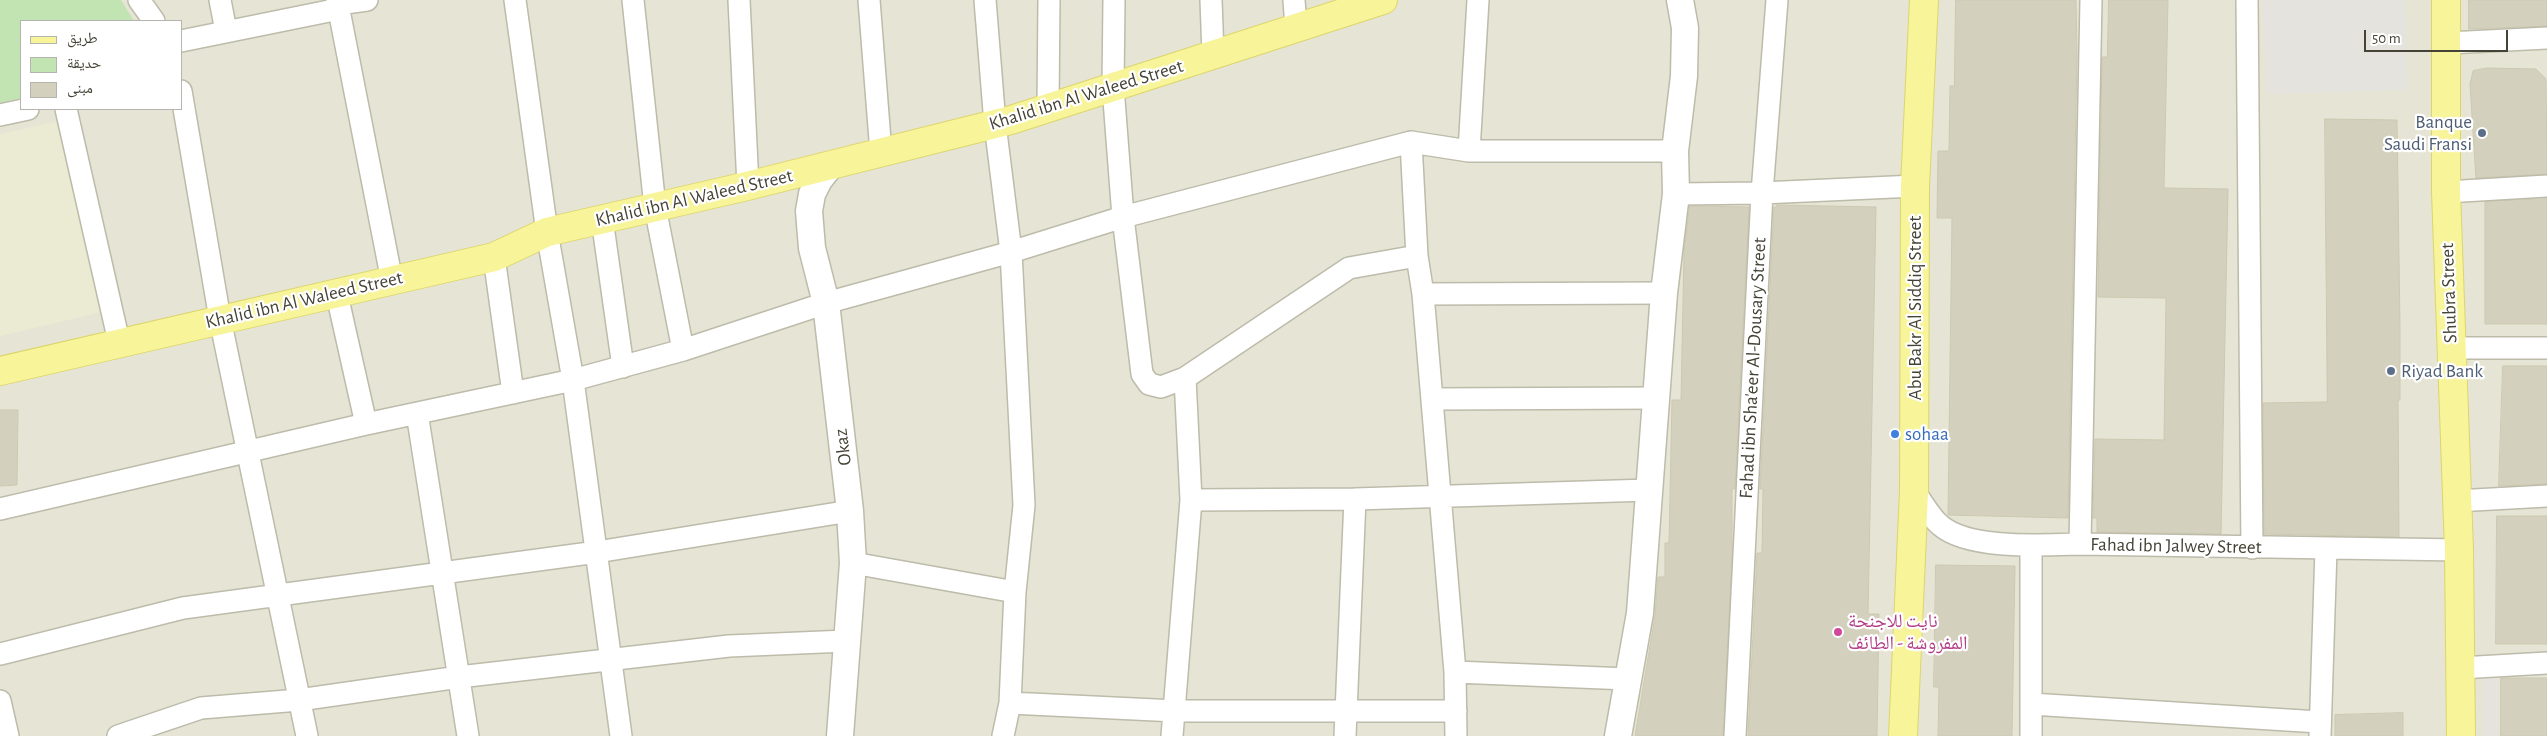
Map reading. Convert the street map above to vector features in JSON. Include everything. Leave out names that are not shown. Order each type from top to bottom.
[{"type":"main road","name":"Abu Bakr Al Siddiq Street","points":[[1903,736],[1914,491],[1915,186],[1924,0]]},
{"type":"main road","name":"Shubra Street","points":[[2446,0],[2448,43],[2446,192],[2459,550],[2461,736]]},
{"type":"main road","name":"Khalid ibn Al Waleed Street","points":[[0,371],[220,319],[337,295],[494,257],[546,232],[748,186],[995,124],[1375,1]]},
{"type":"street","points":[[139,0],[153,20]]},
{"type":"street","points":[[220,0],[226,31]]},
{"type":"street","points":[[182,41],[338,4],[367,0]]},
{"type":"street","points":[[515,0],[546,232],[573,380],[612,658],[621,736]]},
{"type":"street","points":[[633,0],[655,207],[683,350]]},
{"type":"street","points":[[739,0],[748,186]]},
{"type":"street","points":[[869,0],[881,153]]},
{"type":"street","points":[[985,0],[995,124],[1011,252],[1024,505],[1015,592],[1010,703],[1004,736]]},
{"type":"street","points":[[1048,0],[1048,108]]},
{"type":"street","points":[[1114,0],[1113,87],[1123,218],[1142,374],[1149,384],[1161,387],[1185,378],[1349,268],[1417,256]]},
{"type":"street","points":[[1211,0],[1213,55]]},
{"type":"street","points":[[1294,0],[1296,28]]},
{"type":"street","points":[[1469,151],[1478,0]]},
{"type":"street","points":[[1618,736],[1640,613],[1658,398],[1664,293],[1676,194],[1675,151],[1684,76],[1684,28],[1680,0]]},
{"type":"street","name":"Fahad ibn Sha'eer Al-Dousary Street","points":[[1735,736],[1762,193],[1777,0]]},
{"type":"street","points":[[2080,544],[2091,0]]},
{"type":"street","points":[[2247,0],[2252,548]]},
{"type":"street","points":[[338,4],[392,281]]},
{"type":"street","points":[[2448,43],[2547,38]]},
{"type":"street","points":[[182,97],[220,319],[307,736]]},
{"type":"street","points":[[0,115],[23,110]]},
{"type":"street","points":[[66,110],[119,342]]},
{"type":"street","points":[[1412,142],[1417,256],[1424,294],[1455,672],[1456,736]]},
{"type":"street","points":[[0,509],[366,424],[573,380],[683,350],[826,303],[1011,252],[1123,218],[1412,142],[1469,151],[1675,151]]},
{"type":"street","name":"Okaz","points":[[830,166],[819,180],[812,194],[809,211],[812,248],[826,303],[850,511],[853,563],[840,736]]},
{"type":"street","points":[[1676,194],[1762,193],[1915,186]]},
{"type":"street","points":[[2446,192],[2547,186]]},
{"type":"street","points":[[602,219],[623,367]]},
{"type":"street","points":[[494,257],[513,393]]},
{"type":"street","points":[[1424,294],[1664,293]]},
{"type":"street","points":[[337,295],[366,424]]},
{"type":"street","points":[[2451,348],[2547,348]]},
{"type":"street","points":[[1172,736],[1176,711],[1192,500],[1185,378]]},
{"type":"street","points":[[1433,399],[1658,398]]},
{"type":"street","points":[[417,413],[468,736]]},
{"type":"street","points":[[1192,500],[1354,498],[1649,490]]},
{"type":"street","name":"Fahad ibn Jalwey Street","points":[[1914,491],[1940,526],[1966,539],[2031,546],[2080,544],[2459,550]]},
{"type":"street","points":[[2456,501],[2547,496]]},
{"type":"street","points":[[1344,736],[1354,498]]},
{"type":"street","points":[[0,654],[183,608],[597,552],[850,511]]},
{"type":"street","points":[[2031,546],[2031,736]]},
{"type":"street","points":[[2031,704],[2320,729],[2326,549]]},
{"type":"street","points":[[853,563],[1015,592]]},
{"type":"street","points":[[118,736],[201,708],[299,700],[612,658],[729,646],[846,641]]},
{"type":"street","points":[[2460,668],[2547,663]]},
{"type":"street","points":[[1455,672],[1628,679]]},
{"type":"street","points":[[0,701],[8,736]]},
{"type":"street","points":[[1010,703],[1176,711],[1456,711]]},
{"type":"shaded area","points":[[0,0],[2547,0],[2547,736],[0,736]]},
{"type":"shaded area","points":[[2262,0],[2405,0],[2407,90],[2267,94]]},
{"type":"shaded area","points":[[59,121],[106,311],[0,336],[0,134]]},
{"type":"shaded area","points":[[2484,675],[2498,675],[2499,736],[2484,736]]},
{"type":"green space","points":[[0,0],[121,0],[133,20],[20,20],[20,98],[0,103]]},
{"type":"building","points":[[1956,0],[2076,0],[2077,55],[2068,518],[1948,515],[1952,218],[1937,218],[1938,151],[1949,151],[1950,86],[1954,86]]},
{"type":"building","points":[[2109,0],[2168,0],[2164,188],[2228,189],[2221,534],[2097,532],[2097,518],[2093,518],[2095,439],[2164,440],[2166,298],[2098,297],[2102,57],[2107,57]]},
{"type":"building","points":[[2469,0],[2547,0],[2547,26],[2469,29]]},
{"type":"building","points":[[2487,68],[2536,69],[2546,79],[2547,174],[2476,178],[2470,84],[2473,71]]},
{"type":"building","points":[[2325,119],[2397,120],[2400,327],[2400,400],[2398,400],[2399,537],[2264,534],[2263,403],[2327,402]]},
{"type":"building","points":[[2547,199],[2547,324],[2485,324],[2485,202]]},
{"type":"building","points":[[1777,205],[1876,207],[1868,614],[1879,614],[1877,736],[1748,736],[1757,553],[1762,553],[1763,489],[1760,489],[1774,207],[1777,207]]},
{"type":"building","points":[[1690,206],[1749,207],[1735,489],[1732,489],[1732,554],[1723,736],[1635,736],[1655,616],[1658,577],[1665,577],[1665,543],[1669,543],[1672,400],[1681,400],[1684,253]]},
{"type":"building","points":[[2503,366],[2547,366],[2547,484],[2499,486]]},
{"type":"building","points":[[0,410],[18,410],[17,485],[0,486]]},
{"type":"building","points":[[2497,516],[2547,516],[2547,644],[2496,644]]},
{"type":"building","points":[[1936,565],[2015,566],[2012,736],[1938,736],[1939,687],[1934,687]]},
{"type":"building","points":[[2501,678],[2547,678],[2547,736],[2501,736]]},
{"type":"building","points":[[2403,713],[2403,736],[2335,736],[2335,715]]},
{"type":"place","name":"Banque Saudi Fransi","points":[[2482,133]]},
{"type":"place","name":"Riyad Bank","points":[[2391,371]]},
{"type":"place","name":"sohaa","points":[[1895,434]]},
{"type":"place","name":"نايت للاجنحة المفروشة - الطائف","points":[[1838,632]]}]
